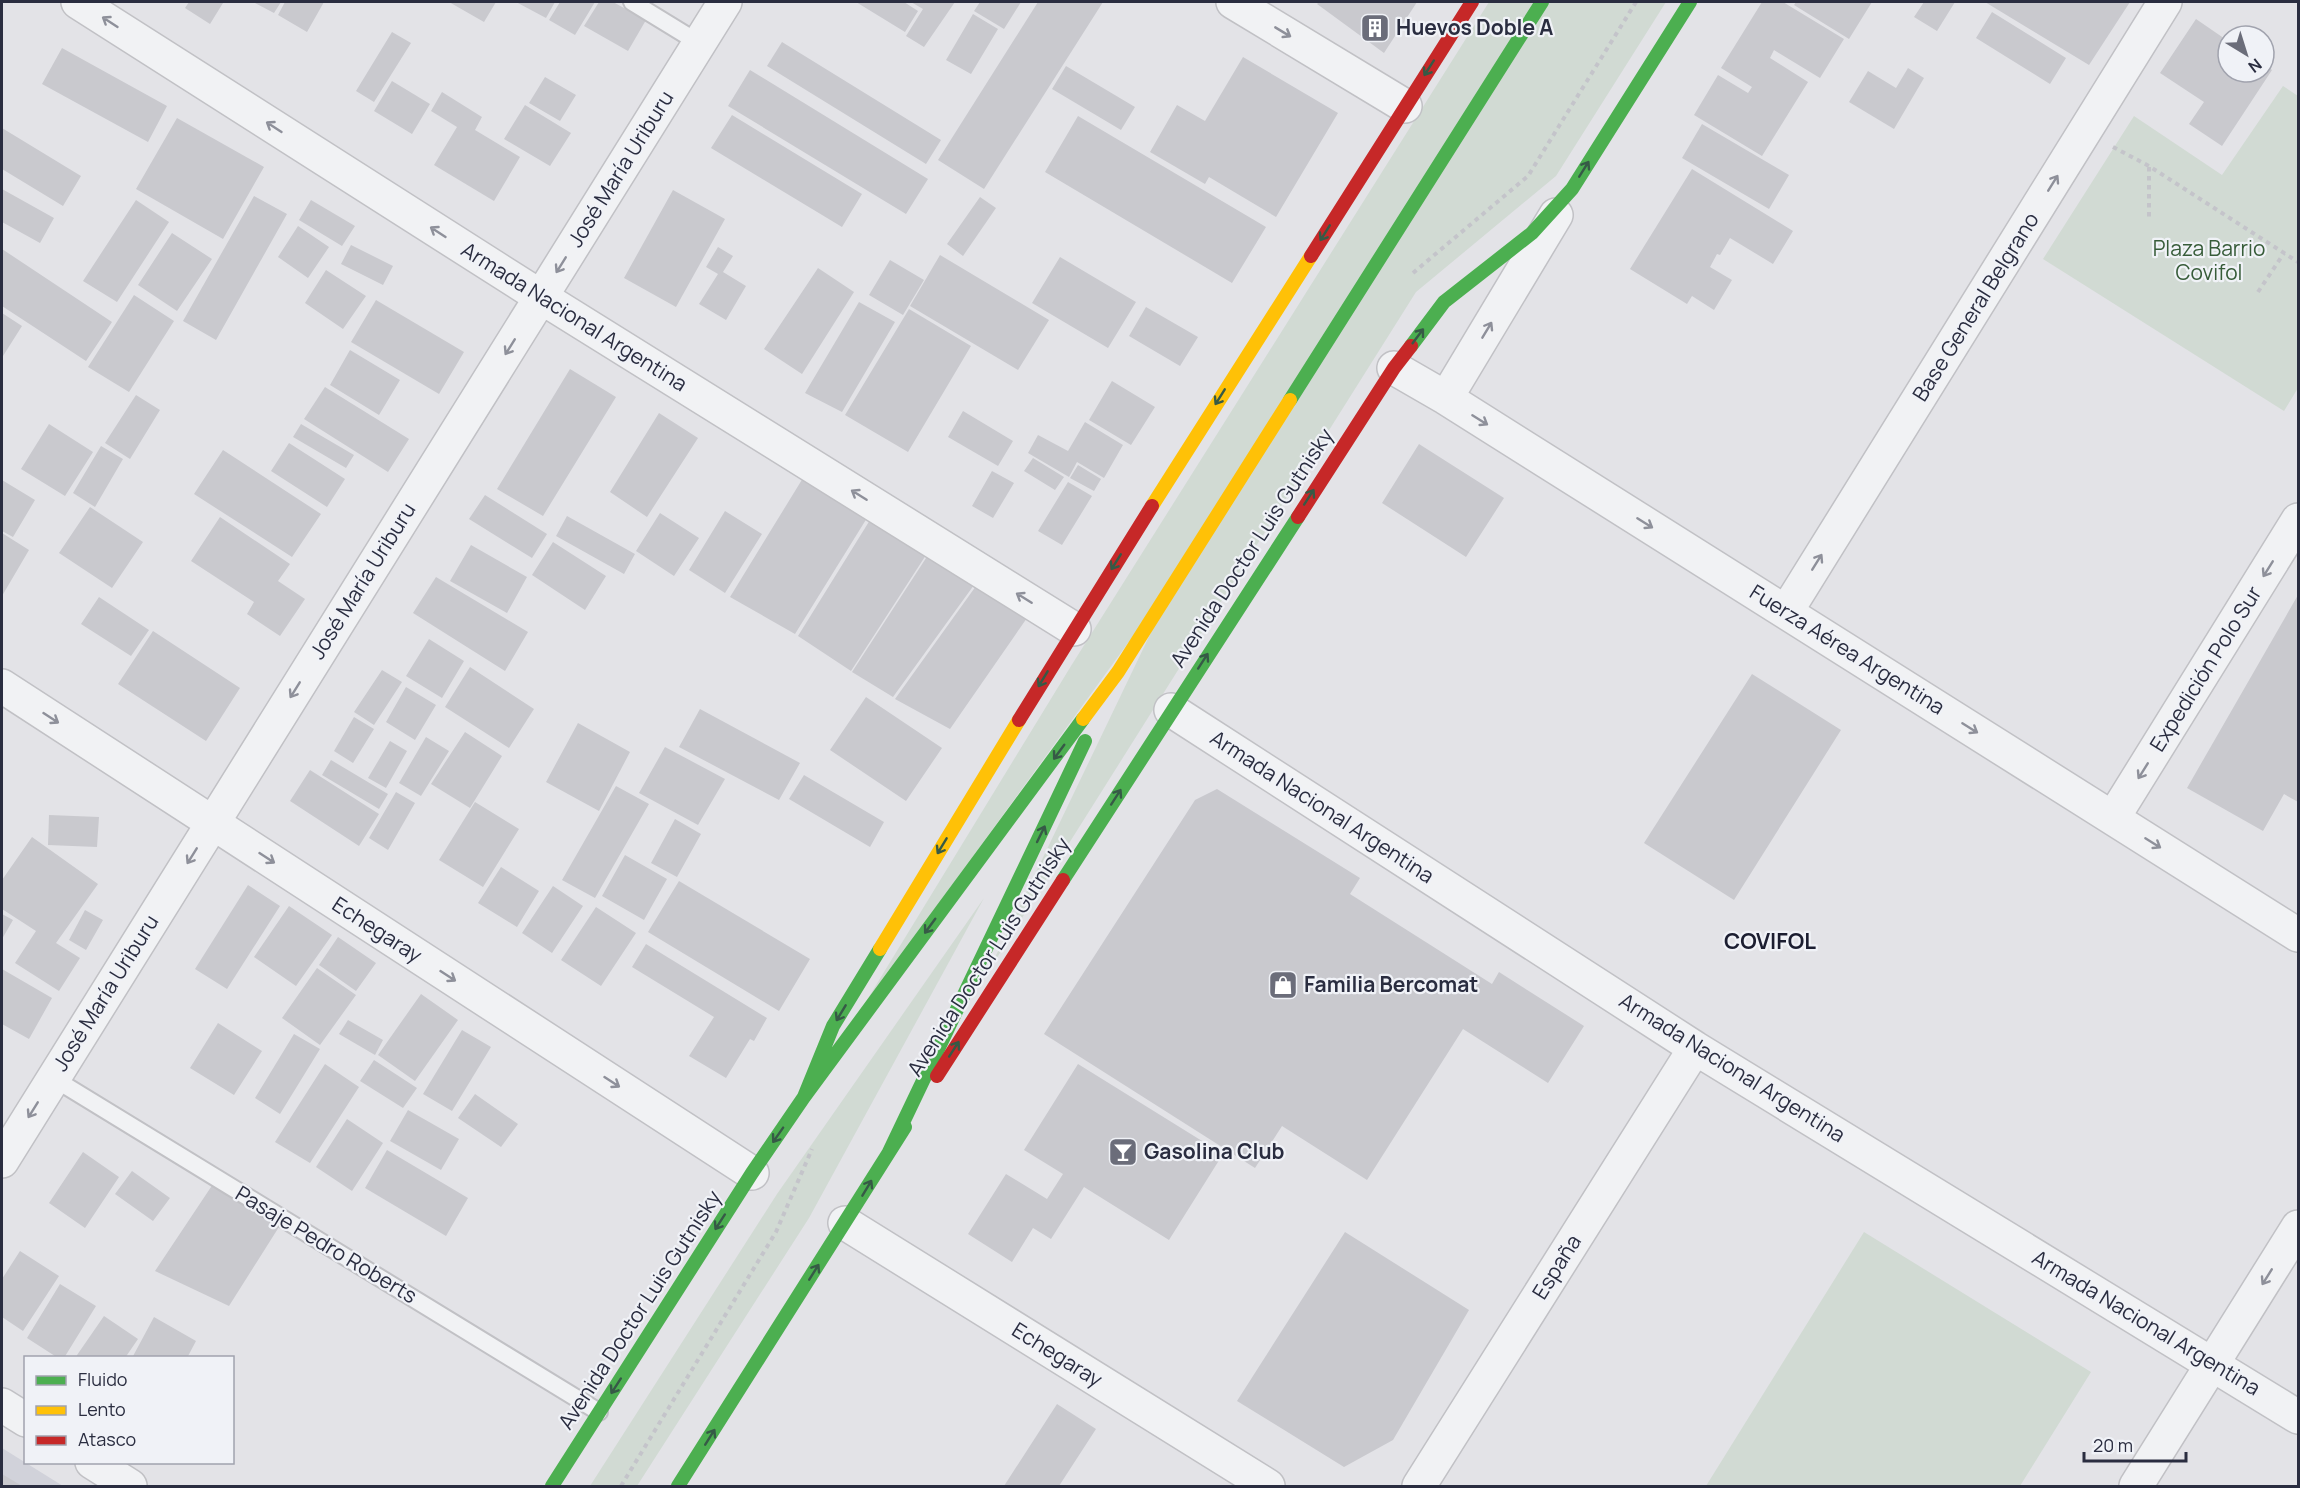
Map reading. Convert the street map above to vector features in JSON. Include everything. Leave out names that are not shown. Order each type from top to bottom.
[{"type":"main road","name":"Avenida Doctor Luis Gutnisky","points":[[804,1096],[833,1026],[1074,629],[1473,2]]},
{"type":"main road","name":"Avenida Doctor Luis Gutnisky","points":[[552,1486],[752,1173],[804,1096],[1119,672],[1542,2]]},
{"type":"main road","name":"Avenida Doctor Luis Gutnisky","points":[[678,1486],[1171,710],[1394,368],[1444,302],[1532,233],[1572,189],[1690,2]]},
{"type":"main road","name":"Avenida Doctor Luis Gutnisky","points":[[889,1152],[1119,672]]},
{"type":"street","name":"Armada Nacional Argentina","points":[[78,2],[541,297],[1074,629]]},
{"type":"street","name":"José María Uriburu","points":[[2,1161],[725,2]]},
{"type":"street","points":[[1233,2],[1405,106]]},
{"type":"street","name":"Base General Belgrano","points":[[1786,612],[2165,2]]},
{"type":"street","points":[[1446,398],[1572,189]]},
{"type":"street","name":"Fuerza Aérea Argentina","points":[[1394,368],[1446,398],[2298,935]]},
{"type":"street","name":"Expedición Polo Sur","points":[[2113,818],[2298,520]]},
{"type":"street","name":"Echegaray","points":[[2,686],[752,1173]]},
{"type":"street","name":"Armada Nacional Argentina","points":[[1171,710],[1695,1048],[2298,1417]]},
{"type":"street","name":"España","points":[[1419,1486],[1695,1048]]},
{"type":"street","name":"Echegaray","points":[[845,1223],[1268,1486]]},
{"type":"street","points":[[2136,1486],[2298,1227]]},
{"type":"street","points":[[2,1405],[24,1419]]},
{"type":"street","points":[[95,1464],[130,1486]]},
{"type":"lane","points":[[632,2],[699,43]]},
{"type":"lane","name":"Pasaje Pedro Roberts","points":[[53,1078],[599,1412]]},
{"type":"path","points":[[2085,132],[2149,166],[2298,262]]},
{"type":"path","points":[[2149,166],[2149,221]]},
{"type":"path","points":[[2258,292],[2284,253]]},
{"type":"path","points":[[621,1486],[776,1232],[813,1148]]},
{"type":"shaded area","points":[[2,1448],[24,1462],[24,1464],[28,1464],[63,1486],[2,1486]]},
{"type":"green space","points":[[1489,2],[1666,2],[1556,176],[1416,292],[988,972],[1181,570],[859,1013],[1071,666]]},
{"type":"green space","name":"Plaza Barrio Covifol","points":[[2283,86],[2298,96],[2298,388],[2284,411],[2043,259],[2134,116],[2222,175]]},
{"type":"green space","points":[[984,898],[809,1218],[637,1486],[590,1486],[777,1194]]},
{"type":"green space","points":[[1864,1232],[2091,1372],[2020,1486],[1706,1486]]},
{"type":"building","points":[[189,2],[223,3],[210,24],[185,8]]},
{"type":"building","points":[[253,2],[281,2],[274,13]]},
{"type":"building","points":[[285,2],[324,2],[307,32],[278,15]]},
{"type":"building","points":[[449,2],[496,2],[484,22]]},
{"type":"building","points":[[516,2],[555,2],[546,18]]},
{"type":"building","points":[[560,2],[595,2],[575,35],[549,20]]},
{"type":"building","points":[[599,2],[613,2],[646,20],[628,51],[584,26]]},
{"type":"building","points":[[856,2],[904,2],[918,11],[905,32]]},
{"type":"building","points":[[911,2],[955,2],[924,47],[906,36],[923,9]]},
{"type":"building","points":[[980,2],[1021,2],[1004,29],[974,11]]},
{"type":"building","points":[[1038,2],[1103,2],[984,189],[938,160]]},
{"type":"building","name":"Huevos Doble A","points":[[1319,2],[1417,2],[1384,53],[1317,4]]},
{"type":"building","points":[[1762,2],[1783,2],[1844,39],[1820,78],[1774,50],[1770,58],[1808,82],[1762,156],[1694,115],[1718,75],[1748,93],[1752,87],[1721,68]]},
{"type":"building","points":[[1796,2],[1872,2],[1849,39],[1794,5]]},
{"type":"building","points":[[1924,2],[1955,2],[1937,31],[1914,17]]},
{"type":"building","points":[[1985,2],[2130,2],[2089,65]]},
{"type":"building","points":[[1992,12],[2066,58],[2050,84],[1976,38]]},
{"type":"building","points":[[973,14],[998,29],[971,74],[946,60]]},
{"type":"building","points":[[2196,19],[2216,33],[2216,84],[2263,84],[2222,146],[2189,124],[2204,102],[2160,73]]},
{"type":"building","points":[[392,32],[411,43],[374,102],[356,91]]},
{"type":"building","points":[[782,42],[941,140],[926,164],[767,66]]},
{"type":"building","points":[[62,48],[167,106],[148,142],[42,84]]},
{"type":"building","points":[[1243,57],[1338,113],[1276,217],[1209,177],[1205,184],[1150,152],[1177,105],[1205,121]]},
{"type":"building","points":[[1066,66],[1135,107],[1121,130],[1052,89]]},
{"type":"building","points":[[1908,68],[1924,78],[1894,129],[1849,102],[1868,71],[1896,88]]},
{"type":"building","points":[[750,70],[928,179],[906,214],[728,106]]},
{"type":"building","points":[[545,77],[576,95],[560,121],[529,103]]},
{"type":"building","points":[[392,81],[430,104],[412,134],[374,111]]},
{"type":"building","points":[[442,92],[482,117],[475,130],[520,157],[494,201],[434,165],[457,127],[431,111]]},
{"type":"building","points":[[525,105],[571,133],[550,166],[504,139]]},
{"type":"building","points":[[732,115],[862,194],[842,227],[711,148]]},
{"type":"building","points":[[1078,116],[1266,227],[1232,283],[1045,172]]},
{"type":"building","points":[[177,118],[264,167],[223,239],[136,189]]},
{"type":"building","points":[[1702,124],[1789,175],[1769,209],[1682,158]]},
{"type":"building","points":[[2,128],[81,176],[63,206],[2,169]]},
{"type":"building","points":[[1692,169],[1793,231],[1773,264],[1730,238],[1710,267],[1732,280],[1714,310],[1692,296],[1687,304],[1630,269]]},
{"type":"building","points":[[2,189],[54,218],[40,243],[2,222]]},
{"type":"building","points":[[673,190],[725,219],[676,307],[624,278]]},
{"type":"building","points":[[254,196],[287,214],[216,340],[183,321]]},
{"type":"building","points":[[980,197],[996,208],[963,256],[947,244]]},
{"type":"building","points":[[136,200],[169,222],[117,302],[83,281]]},
{"type":"building","points":[[311,200],[355,226],[342,246],[299,220]]},
{"type":"building","points":[[298,226],[329,247],[308,278],[278,257]]},
{"type":"building","points":[[172,233],[212,259],[177,311],[138,285]]},
{"type":"building","points":[[351,245],[393,266],[383,285],[341,264]]},
{"type":"building","points":[[718,247],[733,256],[723,272],[746,286],[726,320],[699,304],[718,274],[706,267]]},
{"type":"building","points":[[2,249],[112,322],[86,361],[2,306]]},
{"type":"building","points":[[940,255],[1049,320],[1018,370],[910,306]]},
{"type":"building","points":[[1060,257],[1136,302],[1108,348],[1032,303]]},
{"type":"building","points":[[890,260],[924,280],[903,315],[869,295]]},
{"type":"building","points":[[818,268],[854,292],[802,374],[764,349]]},
{"type":"building","points":[[326,270],[366,296],[343,329],[305,303]]},
{"type":"building","points":[[134,295],[174,321],[129,392],[88,367]]},
{"type":"building","points":[[376,300],[464,352],[439,394],[351,342]]},
{"type":"building","points":[[859,302],[895,322],[842,412],[805,393]]},
{"type":"building","points":[[1146,307],[1198,337],[1180,366],[1129,336]]},
{"type":"building","points":[[909,309],[971,346],[908,452],[845,415]]},
{"type":"building","points":[[2,313],[22,326],[3,356],[2,355]]},
{"type":"building","points":[[350,350],[400,380],[379,415],[330,385]]},
{"type":"building","points":[[570,369],[616,397],[543,516],[497,489]]},
{"type":"building","points":[[1112,381],[1155,407],[1131,445],[1089,420]]},
{"type":"building","points":[[325,387],[409,439],[388,472],[304,419]]},
{"type":"building","points":[[136,395],[160,410],[130,459],[105,443]]},
{"type":"building","points":[[963,411],[1013,441],[998,466],[948,437]]},
{"type":"building","points":[[659,413],[698,438],[647,517],[610,492]]},
{"type":"building","points":[[1085,422],[1123,445],[1104,478],[1077,462],[1069,477],[1028,453],[1038,435],[1068,451]]},
{"type":"building","points":[[49,424],[93,452],[65,496],[21,469]]},
{"type":"building","points":[[301,424],[354,455],[346,468],[293,437]]},
{"type":"building","points":[[289,443],[345,479],[327,507],[271,471]]},
{"type":"building","points":[[1419,444],[1504,498],[1466,557],[1382,503]]},
{"type":"building","points":[[101,446],[123,459],[95,507],[73,493]]},
{"type":"building","points":[[223,450],[321,514],[292,557],[194,494]]},
{"type":"building","points":[[1033,458],[1064,477],[1055,490],[1024,471]]},
{"type":"building","points":[[1078,465],[1101,479],[1094,491],[1070,478]]},
{"type":"building","points":[[992,471],[1014,483],[993,518],[972,506]]},
{"type":"building","points":[[803,478],[867,518],[795,634],[730,597]]},
{"type":"building","points":[[2,480],[35,500],[13,537],[2,531]]},
{"type":"building","points":[[1068,482],[1092,496],[1062,545],[1038,531]]},
{"type":"building","points":[[485,495],[547,534],[532,558],[469,519]]},
{"type":"building","points":[[90,507],[143,542],[112,588],[59,553]]},
{"type":"building","points":[[725,511],[762,534],[725,593],[689,570]]},
{"type":"building","points":[[660,513],[699,538],[674,576],[636,551]]},
{"type":"building","points":[[567,516],[635,554],[624,574],[556,536]]},
{"type":"building","points":[[220,517],[290,564],[278,581],[305,599],[280,636],[247,614],[254,602],[191,561]]},
{"type":"building","points":[[870,520],[926,555],[851,671],[798,636]]},
{"type":"building","points":[[2,533],[29,550],[2,596]]},
{"type":"building","points":[[553,542],[606,576],[585,610],[532,575]]},
{"type":"building","points":[[471,545],[527,577],[507,613],[450,581]]},
{"type":"building","points":[[928,555],[974,585],[893,697],[852,672]]},
{"type":"building","points":[[436,577],[528,632],[505,671],[413,613]]},
{"type":"building","points":[[976,586],[1027,618],[950,729],[895,699]]},
{"type":"building","points":[[2298,595],[2298,802],[2284,794],[2263,831],[2187,788]]},
{"type":"building","points":[[99,597],[149,630],[131,656],[81,624]]},
{"type":"building","points":[[153,631],[240,688],[206,741],[118,684]]},
{"type":"building","points":[[429,639],[464,661],[442,698],[406,676]]},
{"type":"building","points":[[470,667],[534,709],[509,748],[445,707]]},
{"type":"building","points":[[382,670],[402,682],[374,725],[354,712]]},
{"type":"building","points":[[1752,674],[1841,730],[1734,900],[1644,843]]},
{"type":"building","points":[[406,687],[436,705],[415,740],[386,722]]},
{"type":"building","points":[[866,697],[942,748],[906,801],[830,750]]},
{"type":"building","points":[[700,709],[800,763],[779,800],[679,747]]},
{"type":"building","points":[[354,717],[374,729],[353,763],[334,751]]},
{"type":"building","points":[[578,723],[630,752],[599,811],[546,782]]},
{"type":"building","points":[[465,732],[502,756],[470,808],[431,784]]},
{"type":"building","points":[[426,737],[449,751],[421,796],[399,783]]},
{"type":"building","points":[[390,741],[407,751],[386,788],[368,778]]},
{"type":"building","points":[[665,747],[725,779],[698,825],[639,793]]},
{"type":"building","points":[[331,760],[388,794],[379,809],[322,775]]},
{"type":"building","points":[[310,770],[379,814],[359,846],[290,801]]},
{"type":"building","points":[[804,775],[884,822],[870,847],[789,799]]},
{"type":"building","points":[[616,786],[649,804],[595,898],[562,880]]},
{"type":"building","name":"Familia Bercomat","points":[[1217,789],[1360,878],[1350,894],[1492,984],[1499,972],[1584,1026],[1548,1083],[1463,1029],[1367,1180],[1282,1126],[1255,1168],[1044,1034],[1195,800]]},
{"type":"building","points":[[396,792],[415,803],[388,850],[369,838]]},
{"type":"building","points":[[475,802],[519,829],[483,887],[439,860]]},
{"type":"building","points":[[49,815],[99,817],[97,847],[48,845]]},
{"type":"building","points":[[675,819],[701,834],[677,877],[651,863]]},
{"type":"building","points":[[32,837],[98,884],[56,943],[80,958],[59,991],[15,963],[36,931],[2,909],[2,880]]},
{"type":"building","points":[[625,855],[667,879],[644,920],[602,896]]},
{"type":"building","points":[[501,867],[539,891],[517,927],[478,903]]},
{"type":"building","points":[[679,881],[810,959],[779,1011],[648,932]]},
{"type":"building","points":[[248,885],[280,906],[227,989],[195,969]]},
{"type":"building","points":[[553,886],[583,906],[552,953],[522,933]]},
{"type":"building","points":[[289,906],[332,935],[296,986],[254,957]]},
{"type":"building","points":[[596,907],[636,933],[601,986],[561,960]]},
{"type":"building","points":[[85,910],[103,920],[86,950],[69,940]]},
{"type":"building","points":[[2,914],[13,920],[2,939]]},
{"type":"building","points":[[338,937],[376,963],[356,991],[319,965]]},
{"type":"building","points":[[646,944],[767,1018],[754,1041],[750,1039],[726,1078],[689,1056],[714,1017],[632,967]]},
{"type":"building","points":[[317,968],[356,995],[320,1045],[282,1018]]},
{"type":"building","points":[[2,969],[52,998],[29,1039],[2,1024]]},
{"type":"building","points":[[421,994],[458,1020],[415,1081],[378,1055]]},
{"type":"building","points":[[348,1020],[383,1040],[375,1055],[339,1034]]},
{"type":"building","points":[[218,1023],[262,1051],[234,1095],[190,1068]]},
{"type":"building","points":[[462,1030],[491,1047],[452,1111],[423,1094]]},
{"type":"building","points":[[294,1034],[320,1049],[280,1114],[255,1098]]},
{"type":"building","points":[[374,1060],[417,1088],[403,1108],[360,1081]]},
{"type":"building","points":[[325,1064],[359,1087],[310,1163],[275,1142]]},
{"type":"building","name":"Gasolina Club","points":[[1078,1064],[1223,1154],[1169,1240],[1084,1187],[1051,1239],[1033,1228],[1012,1262],[968,1234],[1006,1174],[1047,1199],[1063,1174],[1024,1150]]},
{"type":"building","points":[[475,1094],[518,1124],[501,1147],[458,1118]]},
{"type":"building","points":[[408,1110],[459,1139],[441,1170],[390,1141]]},
{"type":"building","points":[[347,1119],[383,1143],[352,1191],[316,1167]]},
{"type":"building","points":[[387,1150],[468,1198],[446,1236],[365,1188]]},
{"type":"building","points":[[83,1152],[119,1177],[85,1228],[49,1203]]},
{"type":"building","points":[[132,1171],[170,1198],[153,1221],[115,1194]]},
{"type":"building","points":[[217,1178],[284,1219],[229,1306],[155,1271]]},
{"type":"building","points":[[1345,1232],[1469,1310],[1393,1440],[1344,1467],[1237,1401]]},
{"type":"building","points":[[20,1251],[59,1276],[23,1331],[2,1317],[2,1279]]},
{"type":"building","points":[[60,1284],[96,1306],[65,1356],[55,1356],[27,1338]]},
{"type":"building","points":[[104,1316],[138,1339],[126,1356],[76,1356]]},
{"type":"building","points":[[154,1317],[196,1341],[188,1356],[133,1356]]},
{"type":"building","points":[[1057,1404],[1096,1429],[1059,1486],[1004,1486]]},
{"type":"building","points":[[2,1474],[22,1486],[2,1486]]},
{"type":"traffic: fast","points":[[1290,400],[1542,2]]},
{"type":"traffic: fast","points":[[1411,346],[1444,302],[1532,233],[1572,189],[1690,2]]},
{"type":"traffic: fast","points":[[1063,880],[1298,517]]},
{"type":"traffic: fast","points":[[804,1097],[1083,719]]},
{"type":"traffic: fast","points":[[889,1152],[1085,741]]},
{"type":"traffic: fast","points":[[552,1486],[752,1173],[804,1097],[833,1026],[880,949]]},
{"type":"traffic: fast","points":[[678,1486],[905,1127]]},
{"type":"traffic: slow","points":[[1152,506],[1311,256]]},
{"type":"traffic: slow","points":[[1083,719],[1118,672],[1290,400]]},
{"type":"traffic: slow","points":[[880,949],[1019,720]]},
{"type":"traffic: jam","points":[[1311,256],[1472,2]]},
{"type":"traffic: jam","points":[[1298,517],[1394,368],[1411,346]]},
{"type":"traffic: jam","points":[[1019,720],[1152,506]]},
{"type":"traffic: jam","points":[[937,1076],[1063,880]]},
{"type":"place","name":"Huevos Doble A","points":[[1375,28]]},
{"type":"place","name":"Familia Bercomat","points":[[1283,985]]},
{"type":"place","name":"Gasolina Club","points":[[1123,1152]]},
{"type":"district","name":"COVIFOL","points":[[1770,941]]}]
